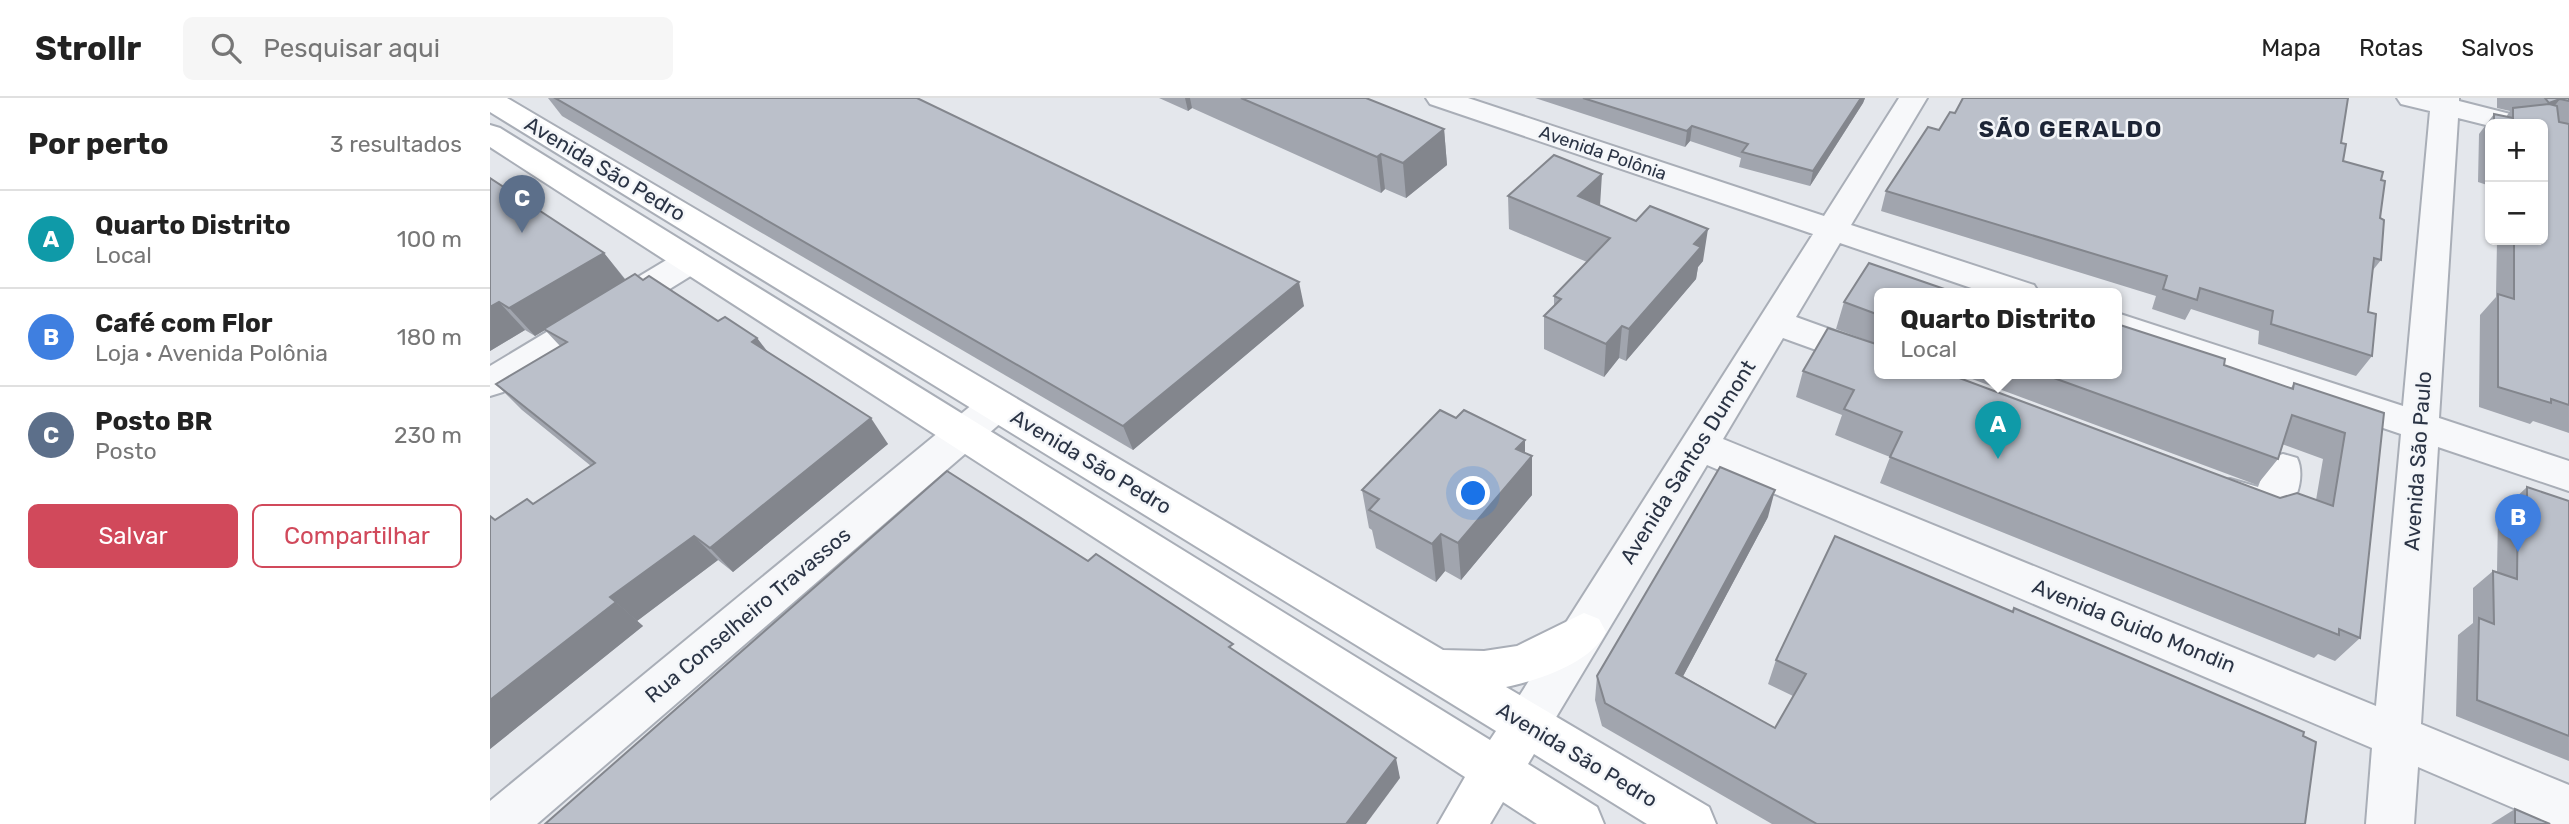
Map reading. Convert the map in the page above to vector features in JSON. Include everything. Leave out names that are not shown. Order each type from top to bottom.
[{"type":"street","name":"Avenida Polônia","points":[[1440,98],[2007,288]]},
{"type":"street","name":"Avenida Santos Dumont","points":[[1462,824],[1527,724],[1913,98]]},
{"type":"street","name":"Avenida São Pedro","points":[[490,100],[1692,824]]},
{"type":"street","points":[[2433,101],[2498,119]]},
{"type":"street","name":"Avenida São Paulo","points":[[2390,824],[2420,426],[2433,101]]},
{"type":"street","name":"Avenida São Pedro","points":[[490,134],[1580,824]]},
{"type":"street","name":"Avenida Polônia","points":[[1767,208],[1798,237],[1809,267]]},
{"type":"street","points":[[490,383],[690,261]]},
{"type":"street","points":[[1775,322],[1874,360]]},
{"type":"street","points":[[2122,326],[2569,476]]},
{"type":"street","name":"Rua Conselheiro Travassos","points":[[500,824],[997,405]]},
{"type":"street","name":"Avenida Guido Mondin","points":[[1698,445],[2569,807]]},
{"type":"street","points":[[2195,480],[2267,505],[2274,500],[2281,485],[2283,469]]},
{"type":"street","points":[[1436,670],[1490,673],[1521,666],[1548,655],[1584,632]]},
{"type":"building","points":[[555,98],[917,98],[1299,282],[1123,426]]},
{"type":"building","points":[[1241,98],[1366,98],[1444,129],[1403,163],[1381,154],[1377,157]]},
{"type":"building","points":[[1583,98],[1861,98],[1813,171],[1742,152],[1748,144],[1692,126],[1687,131]]},
{"type":"building","points":[[1963,98],[2348,98],[2341,143],[2346,144],[2343,161],[2383,172],[2381,180],[2385,181],[2380,218],[2384,220],[2381,260],[2374,258],[2368,312],[2376,314],[2372,356],[2271,324],[2273,311],[2200,288],[2197,300],[2163,289],[2167,276],[1886,191],[1928,127],[1939,130],[1950,112],[1955,113]]},
{"type":"building","points":[[2545,98],[2569,98],[2569,101],[2560,99],[2549,103]]},
{"type":"building","points":[[2549,104],[2557,106],[2559,122],[2569,124],[2569,405],[2551,399],[2551,403],[2498,387],[2498,294],[2514,299],[2514,245],[2548,245],[2548,119],[2494,119],[2494,114],[2513,118],[2513,108]]},
{"type":"building","points":[[1554,155],[1602,174],[1578,196],[1636,221],[1650,206],[1708,229],[1694,244],[1701,247],[1629,329],[1622,326],[1606,344],[1544,316],[1561,299],[1554,296],[1610,238],[1508,196]]},
{"type":"building","points":[[490,178],[604,253],[509,308],[499,302],[490,307]]},
{"type":"building","points":[[1869,263],[1942,288],[1874,288],[1874,313],[1844,302]]},
{"type":"building","points":[[635,274],[643,280],[649,276],[718,321],[725,317],[757,338],[752,342],[871,418],[710,548],[694,536],[610,597],[616,602],[490,700],[490,516],[495,520],[527,499],[533,504],[595,463],[496,384],[567,342],[544,329]]},
{"type":"building","points":[[2122,326],[2225,359],[2224,365],[2293,389],[2294,383],[2384,413],[2360,638],[2339,629],[2339,635],[1890,457],[1902,432],[1844,409],[1854,390],[1803,371],[1828,328],[1874,343],[1874,379],[1962,379],[2280,498],[2297,493],[2333,506],[2345,433],[2292,415],[2278,459],[2057,379],[2122,379]]},
{"type":"building","points":[[1440,410],[1456,418],[1464,410],[1525,440],[1516,449],[1532,456],[1458,543],[1441,534],[1432,544],[1369,510],[1379,499],[1362,490]]},
{"type":"building","points":[[1720,467],[1775,490],[1676,673],[1775,728],[1806,674],[1776,660],[1835,536],[2013,612],[2014,608],[2304,732],[2303,736],[2316,742],[2305,824],[1817,824],[1605,703],[1597,676]]},
{"type":"building","points":[[947,471],[1088,561],[1096,554],[1233,644],[1229,647],[1396,758],[1346,824],[545,824]]},
{"type":"building","points":[[2527,487],[2569,501],[2569,736],[2477,700],[2479,618],[2494,624],[2493,571],[2517,579],[2518,496],[2527,499]]},
{"type":"building","points":[[2515,809],[2550,824],[2515,824]]},
{"type":"place","name":"Posto BR","points":[[522,233]]},
{"type":"place","name":"Quarto Distrito","points":[[1998,459]]},
{"type":"place","name":"Café com Flor","points":[[2518,552]]},
{"type":"district","name":"SÃO GERALDO","points":[[2071,129]]}]
